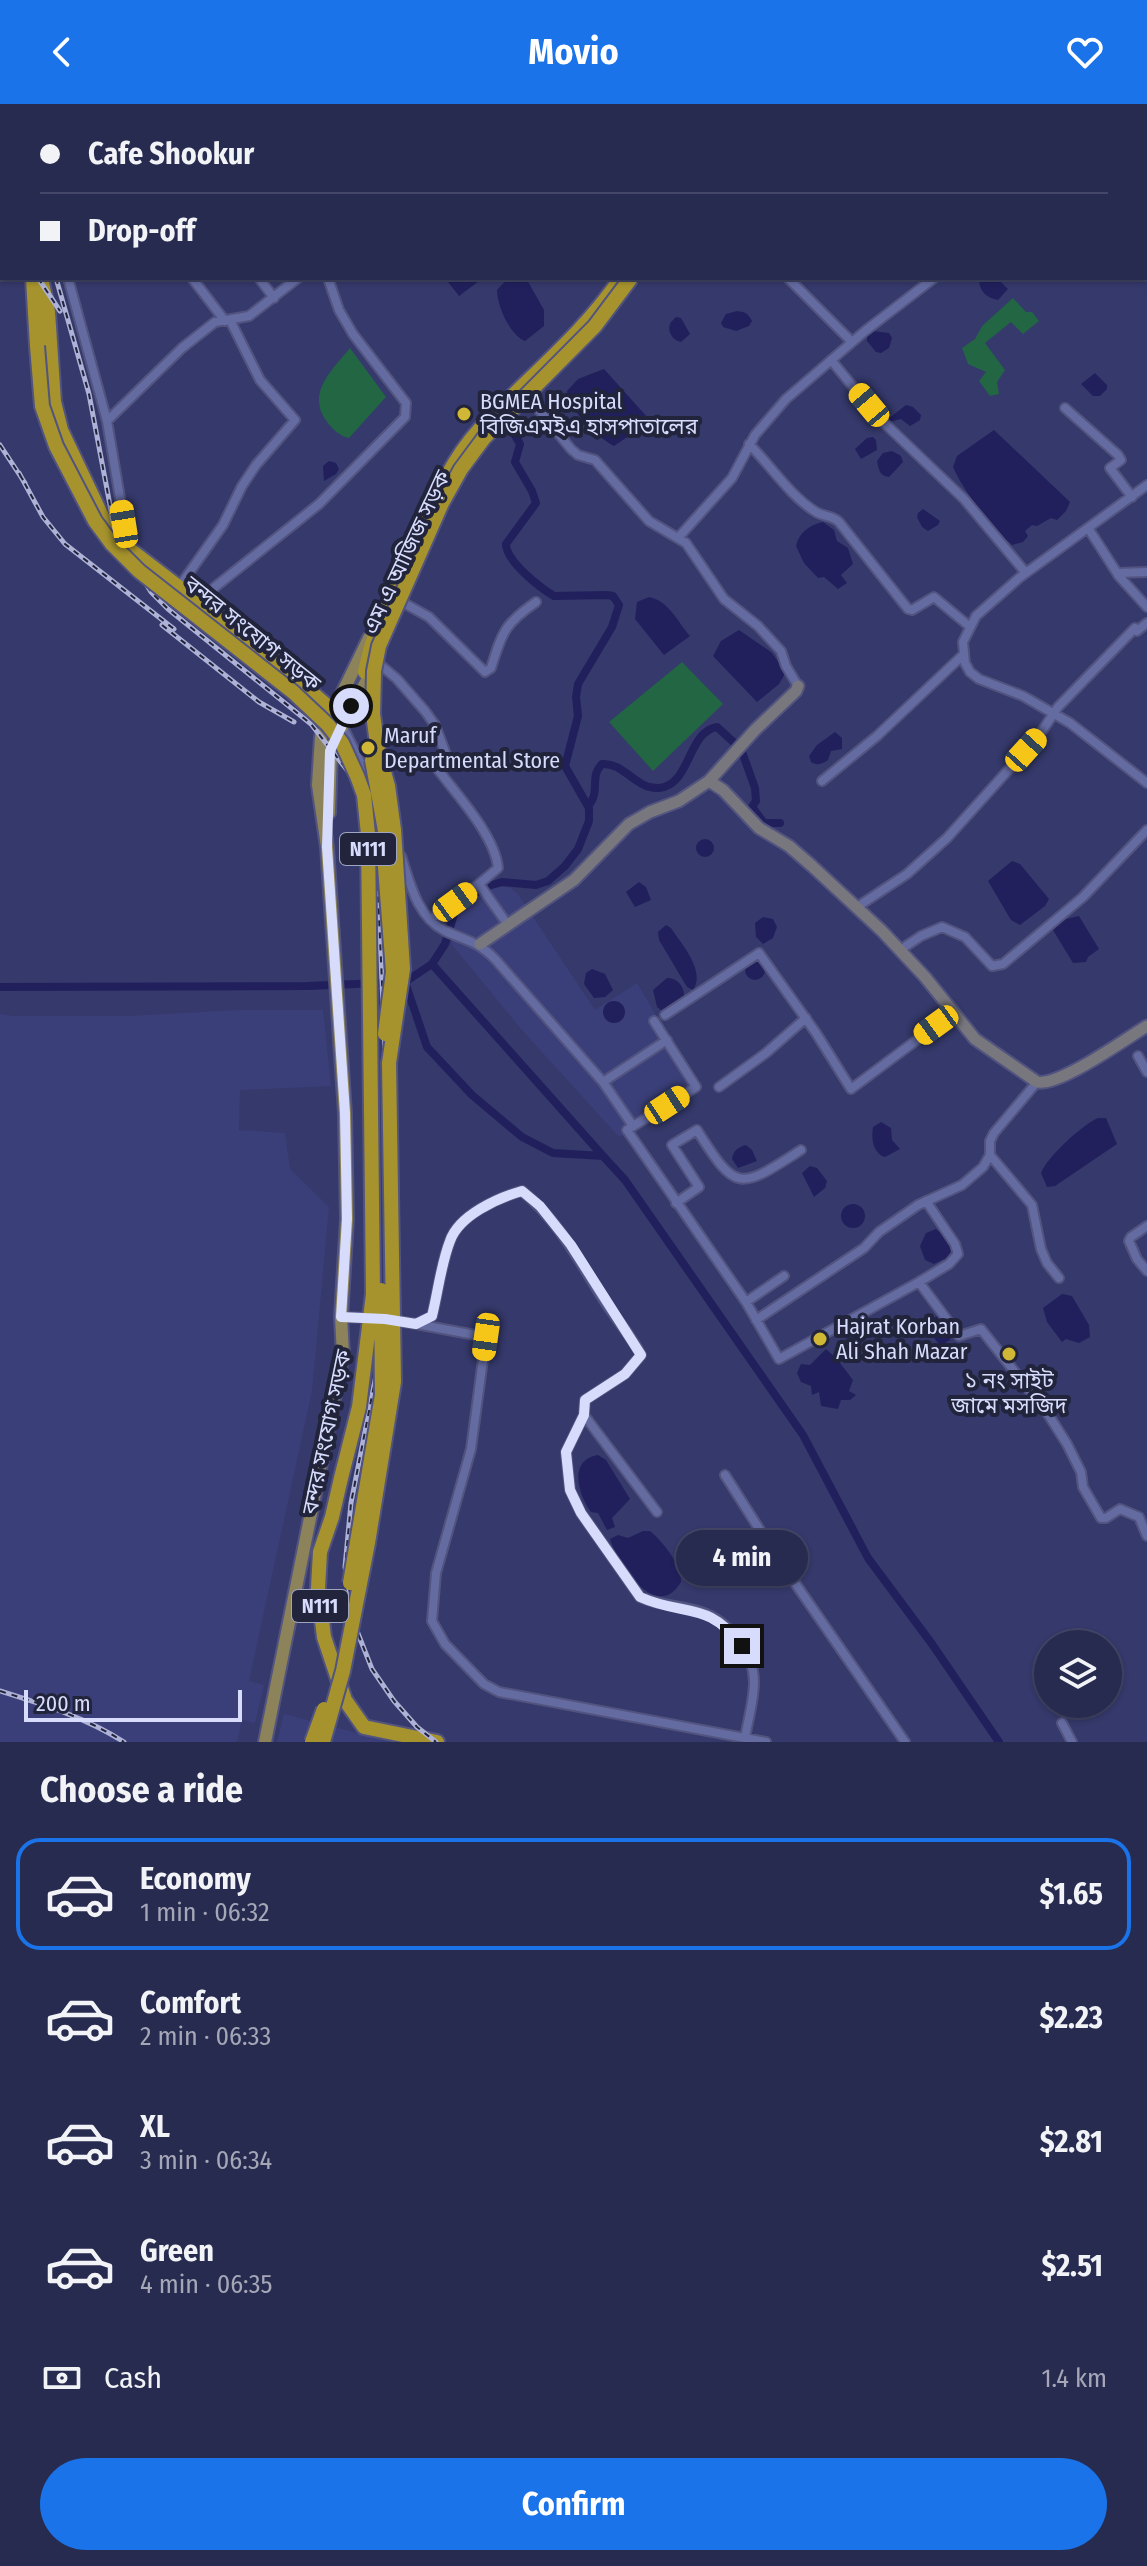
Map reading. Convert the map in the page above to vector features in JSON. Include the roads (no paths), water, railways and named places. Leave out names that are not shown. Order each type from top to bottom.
[{"type":"highway","name":"বন্দর সংযোগ সড়ক","points":[[33,280],[42,406],[56,446],[95,521],[112,544],[139,571],[317,713],[342,743],[364,795],[368,834],[373,1294],[359,1407],[332,1517],[320,1552],[318,1588],[324,1637],[345,1700],[364,1727],[437,1742]]},
{"type":"highway","points":[[41,280],[48,312],[54,402],[61,430],[108,529],[332,710],[338,714],[344,713],[351,706]]},
{"type":"highway","points":[[312,1742],[324,1709],[341,1639],[382,1395],[379,1099],[393,972],[385,867],[386,836],[363,708],[371,667],[371,644],[453,464],[477,432],[588,320],[618,280]]},
{"type":"highway","points":[[323,1742],[343,1671],[394,1382],[389,1063],[403,969],[394,830],[373,714],[374,671],[379,646],[442,503],[461,469],[484,438],[595,326],[632,280]]},
{"type":"main road","name":"এম এ আজিজ সড়ক","points":[[266,1736],[343,1354],[341,1317],[347,1219],[345,1113],[327,847],[318,785],[321,737],[367,645],[378,614],[448,462],[481,422],[617,280]]},
{"type":"main road","name":"এম এ আজিজ সড়ক","points":[[327,847],[330,751],[443,513],[487,440],[598,329],[633,280]]},
{"type":"street","points":[[69,280],[107,421],[129,549]]},
{"type":"street","points":[[179,587],[223,525],[256,465],[295,420],[260,380],[227,320],[194,280]]},
{"type":"street","points":[[260,280],[274,298]]},
{"type":"street","points":[[107,421],[182,348],[215,322],[249,316],[296,280]]},
{"type":"street","points":[[200,604],[215,587],[319,504],[405,417],[406,403],[353,334],[339,310],[329,280]]},
{"type":"street","points":[[790,280],[852,342]]},
{"type":"street","points":[[678,538],[732,478],[749,444],[786,399],[927,280]]},
{"type":"street","points":[[831,360],[878,417],[964,499],[1026,573]]},
{"type":"street","points":[[480,944],[574,880],[629,824],[679,801],[709,781],[798,686],[781,651],[752,620],[730,606],[691,549],[649,521],[595,460],[578,455],[571,449],[529,398]]},
{"type":"street","points":[[1065,408],[1118,455],[1121,460],[1110,468],[1132,497]]},
{"type":"street","points":[[749,444],[802,500],[820,515],[834,517],[839,522],[908,609],[912,610],[934,597],[969,626]]},
{"type":"street","points":[[1147,485],[1026,573],[984,609],[969,626],[963,642],[970,672],[979,679],[1007,689],[1054,713],[1147,783]]},
{"type":"street","points":[[1090,531],[1117,573],[1147,607]]},
{"type":"street","points":[[1117,573],[1147,572]]},
{"type":"street","points":[[402,602],[429,617],[485,672],[491,668],[501,634],[536,602]]},
{"type":"street","points":[[857,907],[907,874],[942,844],[1110,651],[1135,628],[1137,631],[1147,623]]},
{"type":"street","points":[[822,781],[877,736],[964,654]]},
{"type":"street","points":[[371,667],[397,679],[435,725],[447,757],[436,767],[485,833],[497,857],[498,868],[430,920]]},
{"type":"street","points":[[341,724],[390,826],[422,911],[442,929],[480,944],[603,1082],[633,1126]]},
{"type":"street","points":[[709,781],[723,790],[759,828],[789,846],[857,907],[900,950],[975,1039],[1037,1082],[1045,1084],[1071,1073],[1147,1026]]},
{"type":"street","points":[[900,950],[931,930],[942,927],[965,937],[992,966],[1003,964],[1075,905],[1147,830]]},
{"type":"street","points":[[479,884],[508,925]]},
{"type":"street","points":[[665,1015],[759,953],[806,1018],[851,1089],[953,1013]]},
{"type":"street","points":[[719,1087],[766,1053],[806,1018]]},
{"type":"street","points":[[654,1021],[696,1087],[627,1130],[746,1302],[779,1359],[949,1264],[958,1254],[955,1244],[926,1201]]},
{"type":"street","points":[[603,1082],[667,1040]]},
{"type":"street","points":[[1138,1056],[1147,1072]]},
{"type":"street","points":[[756,1320],[864,1248],[889,1225],[926,1201],[951,1191],[971,1178],[990,1155],[990,1141],[994,1133],[1037,1082]]},
{"type":"street","points":[[676,1203],[699,1187],[672,1145],[697,1130],[724,1170],[742,1179],[755,1178],[801,1150]]},
{"type":"street","points":[[990,1155],[1032,1205],[1041,1249],[1059,1278]]},
{"type":"street","points":[[416,1324],[432,1316],[450,1238],[473,1213],[522,1191],[540,1206],[571,1245],[641,1355],[625,1374],[585,1400],[584,1415],[566,1452],[570,1490],[581,1513],[640,1597],[707,1614],[727,1627],[736,1638],[750,1660],[754,1680],[745,1738]]},
{"type":"street","points":[[1147,1226],[1129,1241],[1137,1259],[1147,1271]]},
{"type":"street","points":[[746,1302],[784,1276]]},
{"type":"street","points":[[919,1282],[959,1336],[981,1329],[1031,1391],[1067,1444],[1081,1472],[1083,1487],[1101,1518],[1120,1509],[1143,1515],[1147,1536]]},
{"type":"street","points":[[341,1317],[385,1319],[486,1337],[471,1449],[436,1573],[432,1621],[445,1644],[484,1684],[499,1692],[766,1742]]},
{"type":"street","points":[[584,1415],[657,1512]]},
{"type":"street","points":[[725,1475],[777,1557],[905,1742]]},
{"type":"street","points":[[1062,1723],[1072,1742]]},
{"type":"waterway","points":[[0,987],[307,986],[405,982],[432,964],[445,944],[454,914],[464,900],[485,887],[502,882],[536,885],[548,881],[565,866],[578,849],[589,821],[589,808],[565,766],[578,716],[578,684],[612,627],[619,605],[613,596],[607,595],[554,596],[532,580],[511,558],[506,544],[536,503],[515,462],[520,444],[510,427]]},
{"type":"waterway","points":[[588,806],[594,796],[596,774],[602,764],[617,767],[643,785],[659,788],[669,785],[684,769],[700,738],[717,727],[741,749],[755,788],[756,801],[752,807],[764,823],[780,823]]},
{"type":"waterway","points":[[432,964],[603,1156]]},
{"type":"waterway","points":[[405,982],[427,1047],[472,1095],[522,1137],[553,1153],[603,1156],[625,1180],[803,1435],[868,1558],[999,1742]]},
{"type":"railway","points":[[39,280],[60,311]]},
{"type":"railway","points":[[57,280],[89,394],[116,537],[151,592],[311,724],[369,798],[375,828],[394,1247],[378,1365],[351,1503],[345,1567],[357,1631],[372,1669],[394,1701],[417,1727],[436,1742]]},
{"type":"railway","points":[[0,445],[25,483]]},
{"type":"railway","points":[[19,473],[43,517],[65,544],[174,629]]},
{"type":"railway","points":[[162,625],[259,702],[294,722]]},
{"type":"railway","points":[[0,1691],[79,1719],[124,1742]]},
{"type":"place","name":"BGMEA Hospital বিজিএমইএ হাসপাতালের","points":[[464,414]]},
{"type":"place","name":"Maruf Departmental Store","points":[[368,748]]},
{"type":"place","name":"Hajrat Korban Ali Shah Mazar","points":[[820,1339]]},
{"type":"place","name":"১ নং সাইট জামে মসজিদ","points":[[1009,1354]]}]
